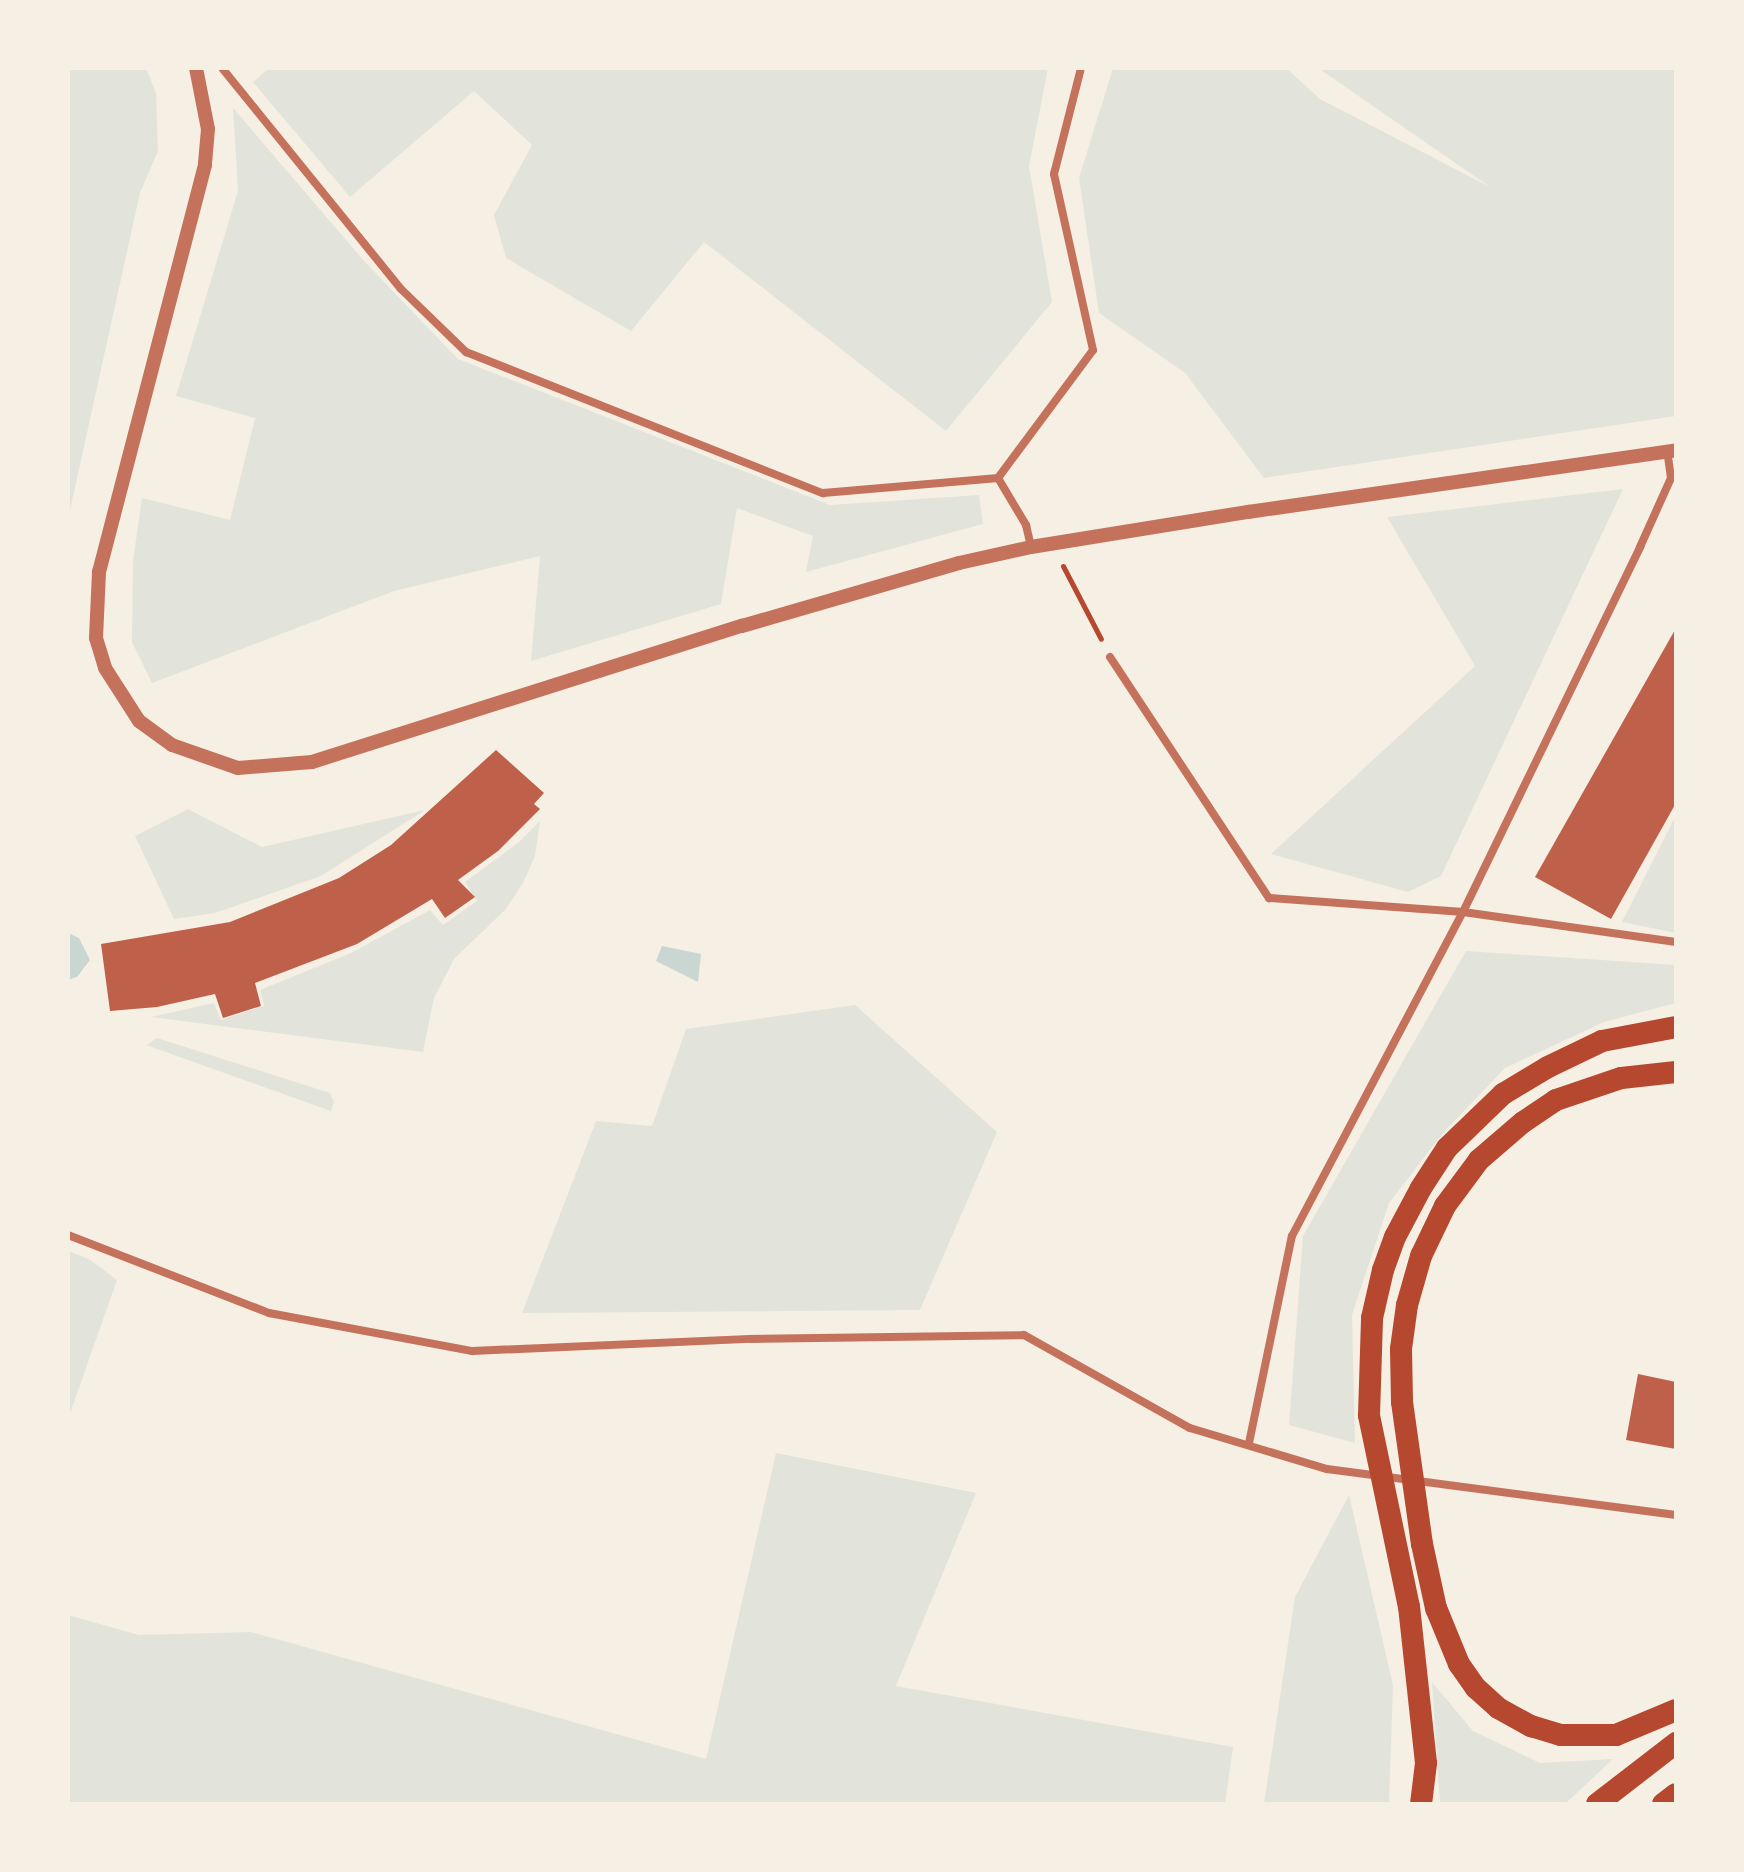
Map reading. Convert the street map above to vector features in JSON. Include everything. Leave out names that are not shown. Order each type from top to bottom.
[{"type":"highway","points":[[1421,1804],[1426,1763],[1409,1607],[1387,1514],[1369,1415],[1372,1318],[1395,1237],[1447,1148],[1503,1094],[1548,1067],[1602,1041],[1676,1027]]},
{"type":"highway","points":[[1676,1072],[1621,1078],[1556,1100],[1523,1122],[1479,1160],[1445,1206],[1421,1256],[1407,1305],[1401,1349],[1415,1508],[1436,1608],[1459,1664],[1476,1688],[1498,1708],[1531,1726],[1561,1735],[1616,1735],[1676,1710]]},
{"type":"highway","points":[[1597,1804],[1676,1743]]},
{"type":"highway","points":[[1663,1804],[1676,1794]]},
{"type":"street","points":[[196,68],[208,129],[203,176],[99,572],[96,638],[116,687],[139,721],[172,745],[238,768],[312,762],[742,626],[959,563],[1031,547],[1672,450],[1671,478],[1646,534],[1463,912],[1292,1236],[1249,1443]]},
{"type":"street","points":[[222,68],[401,289],[466,352],[823,493],[998,478],[1093,350],[1054,174],[1081,68]]},
{"type":"street","points":[[998,478],[1026,525],[1031,547]]},
{"type":"street","points":[[1110,657],[1269,898],[1463,912],[1676,942]]},
{"type":"street","points":[[68,1235],[269,1313],[472,1351],[750,1339],[1024,1335],[1190,1428],[1249,1443],[1327,1469],[1676,1515]]},
{"type":"path","points":[[1051,544],[1110,657]]},
{"type":"shaded area","points":[[77,68],[146,68],[156,93],[158,151],[140,193],[68,519],[68,72]]},
{"type":"shaded area","points":[[269,68],[1048,68],[1029,166],[1052,302],[946,431],[704,242],[631,331],[506,258],[494,215],[532,145],[474,91],[350,197],[253,82]]},
{"type":"shaded area","points":[[1113,68],[1286,68],[1320,99],[1490,187],[1318,68],[1676,68],[1676,416],[1264,478],[1185,373],[1099,313],[1079,178]]},
{"type":"shaded area","points":[[233,108],[365,262],[458,359],[830,505],[979,495],[983,524],[806,572],[813,536],[737,508],[721,604],[531,661],[540,556],[394,591],[152,683],[132,642],[133,561],[142,498],[230,520],[255,418],[176,396],[238,191]]},
{"type":"shaded area","points":[[1623,489],[1441,876],[1408,892],[1271,854],[1475,666],[1387,517]]},
{"type":"shaded area","points":[[188,809],[262,847],[425,810],[321,876],[215,913],[174,919],[135,836]]},
{"type":"shaded area","points":[[1676,815],[1676,933],[1622,922]]},
{"type":"shaded area","points":[[540,821],[535,856],[523,883],[505,910],[454,959],[434,998],[423,1052],[151,1017],[214,1003],[221,1020],[264,1006],[260,990],[351,953],[430,910],[443,925],[477,901],[465,882],[519,842]]},
{"type":"shaded area","points":[[68,933],[79,938],[90,960],[77,977],[68,980]]},
{"type":"shaded area","points":[[662,946],[701,954],[698,982],[656,961]]},
{"type":"shaded area","points":[[1466,951],[1676,965],[1676,1003],[1604,1022],[1505,1068],[1443,1133],[1389,1203],[1352,1315],[1355,1443],[1289,1425],[1303,1236]]},
{"type":"shaded area","points":[[855,1005],[997,1132],[920,1310],[522,1313],[596,1121],[652,1126],[686,1029]]},
{"type":"shaded area","points":[[157,1038],[330,1093],[334,1102],[331,1111],[146,1045]]},
{"type":"shaded area","points":[[68,1251],[89,1259],[117,1280],[68,1419]]},
{"type":"shaded area","points":[[776,1453],[976,1493],[896,1686],[1233,1747],[1225,1804],[68,1804],[68,1615],[139,1635],[251,1632],[706,1759]]},
{"type":"shaded area","points":[[1349,1495],[1393,1685],[1389,1804],[1264,1804],[1295,1597]]},
{"type":"shaded area","points":[[1432,1682],[1473,1731],[1540,1763],[1613,1759],[1565,1804],[1440,1804]]},
{"type":"building","points":[[1676,628],[1676,803],[1611,919],[1535,877]]},
{"type":"building","points":[[496,750],[544,793],[534,804],[540,809],[498,851],[458,880],[475,897],[445,918],[432,899],[357,944],[255,983],[261,1006],[223,1018],[215,994],[157,1007],[110,1011],[101,944],[230,922],[339,878],[391,845]]},
{"type":"building","points":[[1638,1374],[1676,1382],[1676,1449],[1626,1440]]}]
